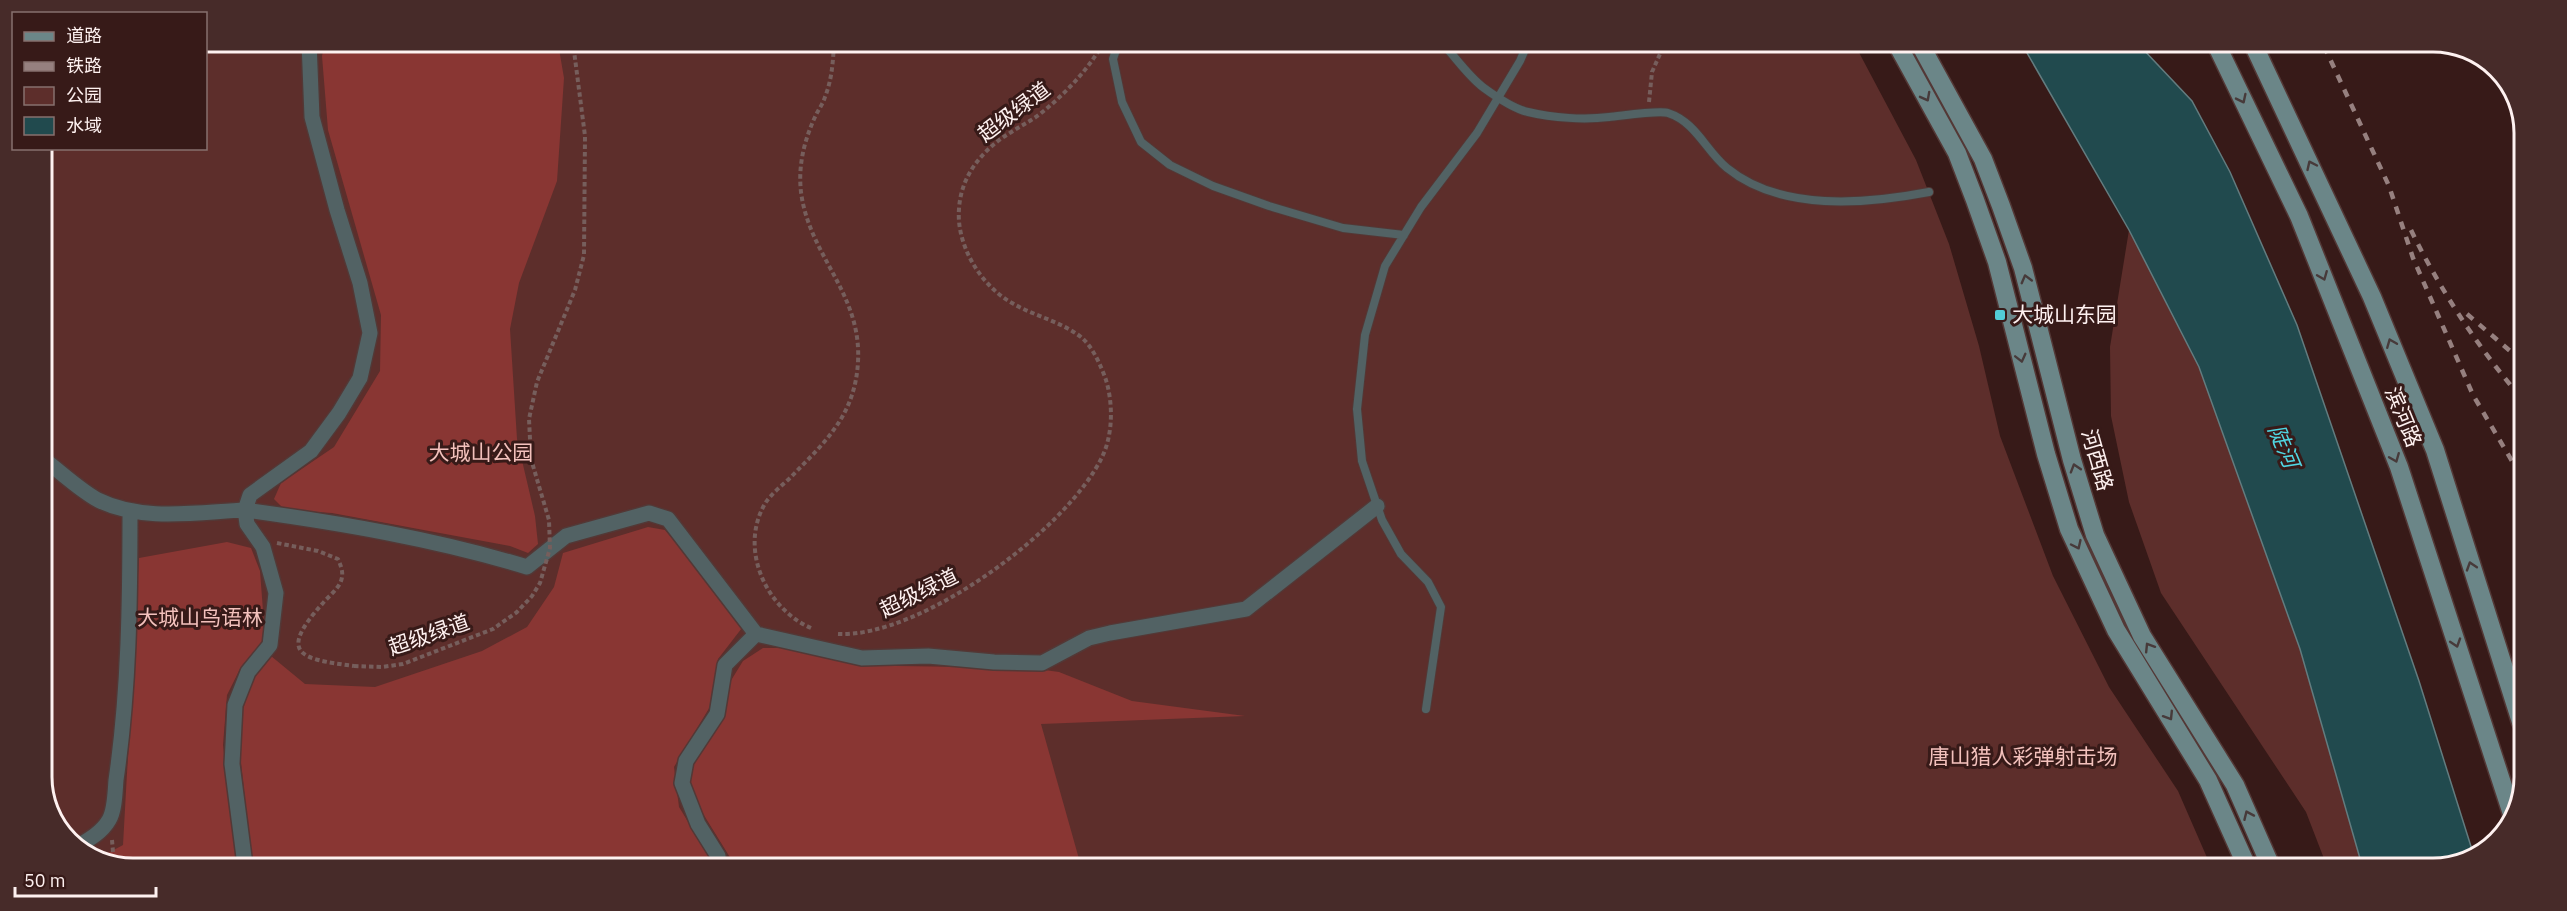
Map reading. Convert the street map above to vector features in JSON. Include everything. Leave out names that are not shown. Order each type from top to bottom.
[{"type":"street","points":[[244,858],[232,764],[235,705],[248,672],[270,645],[276,593],[262,547],[247,524],[245,510],[250,495],[311,451],[339,413],[360,378],[370,333],[360,283],[337,210],[312,117],[309,53]]},
{"type":"street","points":[[1902,53],[1957,153],[1993,252],[2046,454],[2069,529],[2116,630],[2208,780],[2243,858]]},
{"type":"street","name":"河西路","points":[[1925,53],[1983,159],[2001,206],[2023,268],[2072,460],[2096,535],[2142,636],[2235,785],[2267,858]]},
{"type":"street","name":"滨河路","points":[[2220,53],[2299,216],[2399,467],[2509,806]]},
{"type":"street","name":"滨河路","points":[[2257,53],[2372,297],[2435,450],[2514,700]]},
{"type":"street","points":[[53,466],[96,499],[130,511],[172,513],[245,510],[335,522],[475,551],[527,567],[566,536],[649,513],[668,519],[756,634],[862,658],[928,656],[994,662],[1042,663],[1089,638],[1246,609],[1377,506]]},
{"type":"street","points":[[85,842],[94,837],[111,819],[119,763],[129,608],[130,511]]},
{"type":"street","points":[[718,858],[698,824],[682,783],[686,762],[717,714],[725,665],[756,634]]},
{"type":"lane","points":[[1115,53],[1113,59],[1122,102],[1141,142],[1170,165],[1213,186],[1269,206],[1343,228],[1404,235]]},
{"type":"lane","points":[[1451,53],[1483,87],[1526,112],[1562,117],[1601,118],[1667,112],[1692,126],[1707,148],[1727,169],[1759,187],[1798,198],[1843,202],[1884,200],[1929,192]]},
{"type":"lane","points":[[1426,710],[1441,607],[1428,582],[1401,554],[1382,520],[1362,461],[1357,409],[1365,335],[1385,266],[1421,207],[1477,133],[1524,53]]},
{"type":"path","name":"超级绿道","points":[[302,546],[338,559],[343,570],[341,582],[306,621],[299,635],[298,647],[306,657],[317,661],[382,667],[403,664],[493,629],[517,612],[532,596],[540,583],[550,548],[549,520],[531,459],[529,419],[537,382],[575,290],[584,255],[585,136],[574,53]]},
{"type":"path","points":[[820,632],[802,624],[784,611],[772,597],[757,564],[755,546],[758,525],[766,502],[830,437],[850,404],[855,389],[858,342],[853,314],[847,297],[827,264],[811,229],[801,194],[800,172],[803,148],[825,99],[833,53]]},
{"type":"path","name":"超级绿道","points":[[835,634],[854,635],[904,621],[985,577],[1024,547],[1058,513],[1090,477],[1103,454],[1109,432],[1111,408],[1106,381],[1096,358],[1082,338],[1057,323],[1010,303],[992,288],[969,257],[959,225],[959,209],[965,181],[975,162],[991,146],[1037,116],[1058,99],[1080,77],[1097,53]]},
{"type":"path","points":[[1648,114],[1652,72],[1660,53]]},
{"type":"green space","name":"大城山公园","points":[[207,53],[1859,53],[1916,160],[1949,244],[1979,346],[2000,436],[2053,576],[2109,687],[2178,791],[2207,858],[123,858],[107,854],[88,845],[69,827],[57,804],[53,783],[53,150],[207,150]]},
{"type":"green space","points":[[323,53],[560,53],[564,78],[557,181],[519,283],[510,329],[517,439],[535,516],[538,544],[528,553],[510,546],[332,513],[285,510],[274,499],[281,483],[334,447],[380,371],[381,315],[328,130]]},
{"type":"green space","points":[[2129,230],[2199,367],[2300,649],[2360,858],[2324,858],[2306,812],[2161,593],[2129,502],[2111,416],[2110,347]]},
{"type":"green space","points":[[648,527],[665,530],[745,624],[718,659],[711,705],[674,767],[679,807],[709,858],[251,858],[241,763],[240,717],[254,677],[271,656],[305,684],[375,687],[482,651],[527,627],[554,587],[563,553]]},
{"type":"green space","name":"大城山鸟语林","points":[[227,542],[251,548],[260,571],[264,624],[262,645],[240,669],[227,695],[223,745],[236,858],[123,858],[107,854],[123,845],[139,558]]},
{"type":"green space","points":[[763,648],[784,648],[897,666],[1030,668],[1059,672],[1132,701],[1245,716],[1041,724],[1079,858],[730,858],[697,804],[690,784],[691,767],[712,731],[725,717],[727,687],[743,661]]},
{"type":"water","name":"陡河","points":[[2027,53],[2147,53],[2192,101],[2230,172],[2297,325],[2419,681],[2472,849],[2470,850],[2444,858],[2360,858],[2300,649],[2199,367],[2129,230]]},
{"type":"railway","points":[[2327,53],[2389,186],[2413,258],[2473,395],[2514,464]]},
{"type":"railway","points":[[2411,230],[2461,318],[2514,389]]},
{"type":"railway","points":[[2467,314],[2514,354]]},
{"type":"place","name":"大城山东园","points":[[2000,315]]},
{"type":"park label","name":"唐山猎人彩弹射击场","points":[[2023,757]]}]
